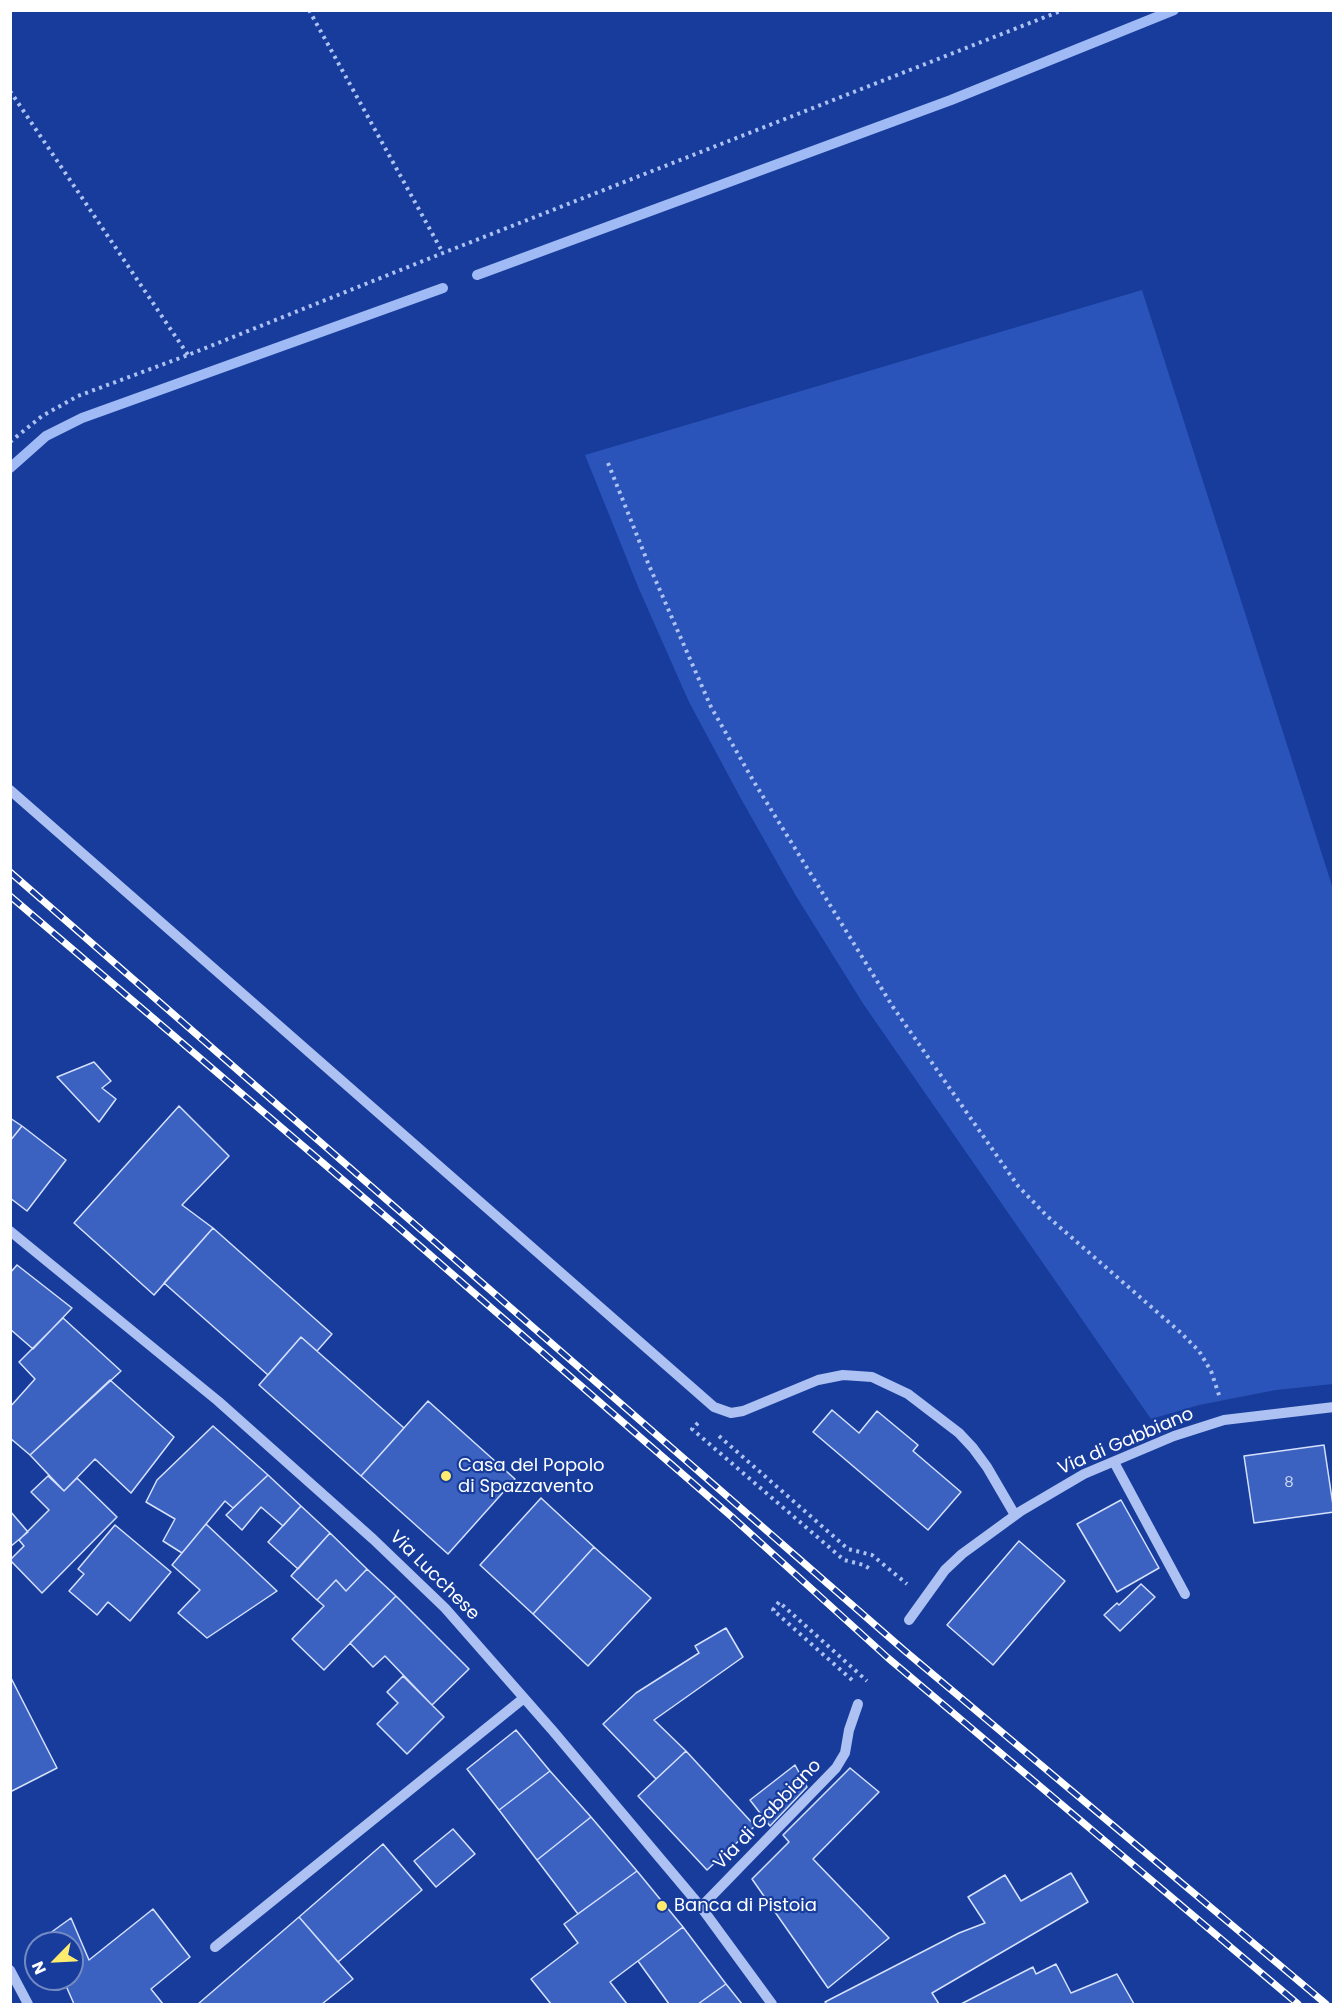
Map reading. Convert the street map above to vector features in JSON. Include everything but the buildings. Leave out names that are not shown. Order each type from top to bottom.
[{"type":"street","points":[[10,790],[714,1407],[731,1413],[743,1411],[818,1380],[843,1375],[872,1377],[908,1394],[959,1433],[987,1467],[1015,1515]]},
{"type":"street","name":"Via Lucchese","points":[[10,1231],[218,1401],[373,1539],[445,1608],[701,1908],[772,2004]]},
{"type":"street","name":"Via di Gabbiano","points":[[909,1620],[954,1561],[1015,1515],[1074,1480],[1174,1436],[1224,1420],[1334,1407]]},
{"type":"street","points":[[1114,1462],[1185,1594]]},
{"type":"street","points":[[215,1947],[524,1698]]},
{"type":"street","name":"Via di Gabbiano","points":[[701,1908],[841,1761],[847,1744],[850,1723],[858,1704]]},
{"type":"street","points":[[10,1970],[28,2004]]},
{"type":"path","points":[[309,10],[443,253]]},
{"type":"path","points":[[10,442],[42,416],[60,405],[1063,10]]},
{"type":"path","points":[[10,91],[188,355]]},
{"type":"path","points":[[608,463],[648,563],[711,707],[754,783],[892,1007],[1018,1186],[1047,1216],[1199,1351],[1211,1371],[1224,1420]]},
{"type":"path","points":[[700,1420],[692,1429],[844,1560],[864,1565],[870,1569]]},
{"type":"path","points":[[718,1435],[848,1549],[872,1555],[924,1599]]},
{"type":"path","points":[[852,1680],[773,1610],[779,1602],[870,1684],[858,1704]]},
{"type":"shaded area","points":[[1142,290],[1334,892],[1333,1384],[1276,1390],[1199,1405],[1151,1419],[864,1005],[796,896],[689,702],[639,589],[585,455]]},
{"type":"waterway","points":[[477,275],[951,100],[1174,10]]},
{"type":"waterway","points":[[10,468],[46,436],[82,418],[443,288]]},
{"type":"railway","points":[[10,872],[905,1651],[1326,2004]]},
{"type":"railway","points":[[10,896],[398,1227],[732,1517],[888,1658],[1298,2004]]},
{"type":"place","name":"Casa del Popolo di Spazzavento","points":[[446,1476]]},
{"type":"place","name":"Banca di Pistoia","points":[[662,1906]]}]
